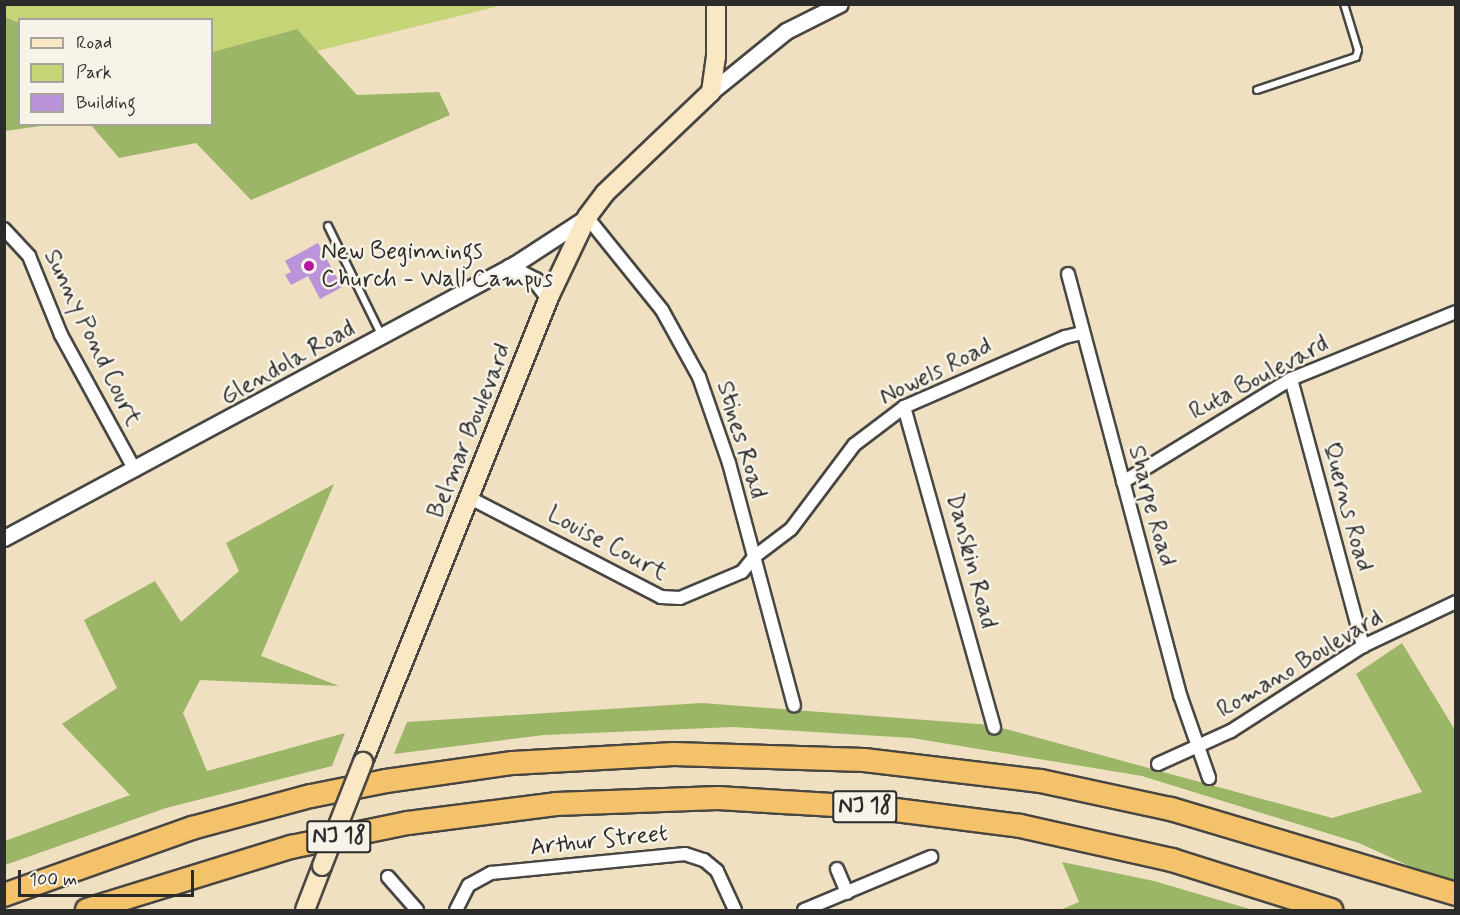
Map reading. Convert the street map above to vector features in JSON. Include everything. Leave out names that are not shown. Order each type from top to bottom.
[{"type":"highway","name":"NJ 18","points":[[4,895],[182,832],[311,796],[386,781],[513,763],[674,753],[864,760],[1041,781],[1193,815],[1366,870],[1453,910]]},
{"type":"highway","name":"NJ 18","points":[[87,910],[291,847],[408,823],[556,804],[664,798],[880,808],[1020,826],[1172,860],[1331,910]]},
{"type":"highway","points":[[1366,870],[1390,872],[1455,894]]},
{"type":"main road","points":[[711,92],[716,57],[716,4]]},
{"type":"main road","name":"Belmar Boulevard","points":[[305,910],[549,298],[587,217],[605,193],[711,92]]},
{"type":"street","points":[[711,92],[786,30],[840,4]]},
{"type":"street","name":"Glendola Road","points":[[4,538],[135,471],[509,267],[587,217]]},
{"type":"street","name":"Stines Road","points":[[587,217],[662,310],[686,349],[713,412],[794,705]]},
{"type":"street","name":"Sunny Pond Court","points":[[4,229],[29,256],[61,335],[135,471]]},
{"type":"street","points":[[509,267],[535,280],[549,298]]},
{"type":"street","name":"Sharpe Road","points":[[1068,274],[1123,482],[1198,747],[1209,778]]},
{"type":"street","name":"Ruta Boulevard","points":[[1123,482],[1291,379],[1455,312]]},
{"type":"street","name":"Nowels Road","points":[[754,557],[791,529],[854,445],[904,407],[1065,337],[1083,333]]},
{"type":"street","name":"Querns Road","points":[[1291,379],[1363,646]]},
{"type":"street","name":"Danskin Road","points":[[904,407],[925,469],[994,728]]},
{"type":"street","name":"Louise Court","points":[[470,498],[667,599],[680,598],[742,572],[754,557]]},
{"type":"street","name":"Romano Boulevard","points":[[1158,764],[1231,731],[1363,646],[1455,602]]},
{"type":"street","name":"Arthur Street","points":[[456,910],[468,885],[491,873],[685,854],[704,860],[717,871],[735,910]]},
{"type":"street","points":[[804,910],[931,857]]},
{"type":"street","points":[[837,869],[847,893]]},
{"type":"street","points":[[388,877],[417,910]]},
{"type":"lane","points":[[1257,90],[1356,57],[1358,50],[1344,4]]},
{"type":"lane","points":[[328,226],[337,239],[382,336]]},
{"type":"green space","points":[[4,5],[503,5],[317,51],[297,29],[213,52],[213,18],[18,18],[18,22],[5,16]]},
{"type":"green space","points":[[4,16],[18,23],[18,126],[41,126],[5,131]]},
{"type":"green space","points":[[297,29],[357,95],[439,92],[450,115],[251,200],[196,143],[119,158],[92,126],[213,126],[213,52]]},
{"type":"green space","points":[[334,484],[261,656],[339,686],[200,680],[183,713],[207,771],[345,733],[332,766],[166,808],[5,865],[5,841],[130,795],[62,724],[117,688],[84,620],[155,581],[181,622],[239,571],[226,543]]},
{"type":"green space","points":[[1402,643],[1455,730],[1455,887],[1359,843],[1142,776],[912,738],[733,727],[544,735],[394,754],[407,722],[702,703],[991,725],[1332,818],[1422,792],[1356,674]]},
{"type":"green space","points":[[1062,862],[1154,881],[1253,910],[1060,910],[1079,902]]},
{"type":"building","name":"New Beginnings Church - Wall Campus","points":[[318,243],[342,287],[320,299],[308,276],[291,285],[285,275],[291,272],[285,261]]},
{"type":"place","name":"New Beginnings Church - Wall Campus","points":[[309,266]]}]
